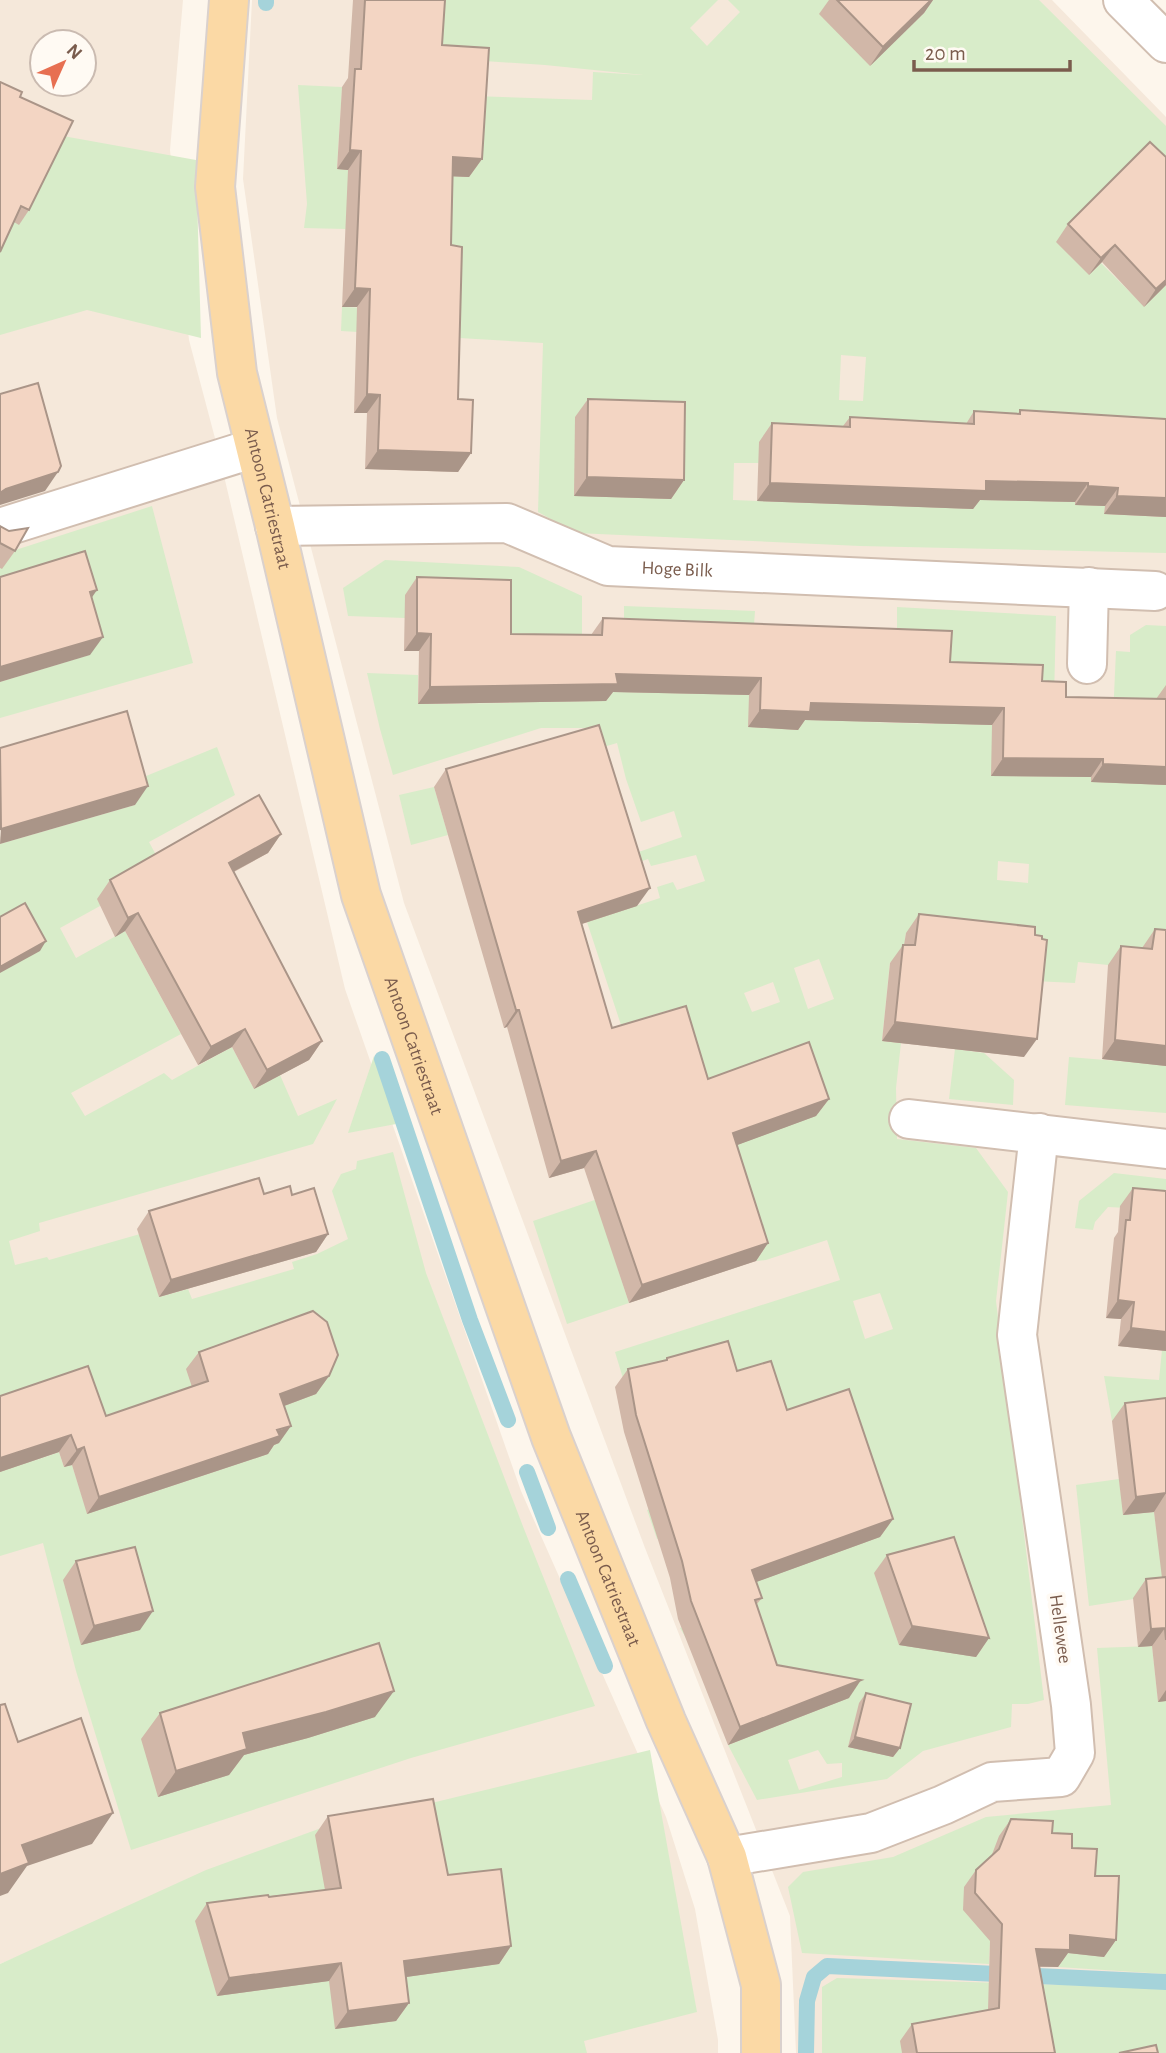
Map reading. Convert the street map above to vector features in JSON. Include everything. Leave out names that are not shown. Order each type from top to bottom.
[{"type":"main road","name":"Antoon Catriestraat","points":[[229,0],[215,187],[237,373],[361,895],[551,1437],[666,1721],[727,1857],[761,1984],[761,2053]]},
{"type":"street","points":[[1123,0],[1166,43]]},
{"type":"street","points":[[0,528],[256,448]]},
{"type":"street","name":"Hoge Bilk","points":[[275,527],[507,523],[608,566],[1155,591]]},
{"type":"street","points":[[1087,664],[1089,587]]},
{"type":"street","points":[[909,1119],[1166,1149]]},
{"type":"street","name":"Hellewee","points":[[727,1857],[871,1833],[943,1805],[992,1782],[1061,1777],[1075,1754],[1017,1335],[1039,1133]]},
{"type":"shaded area","points":[[0,0],[183,0],[170,150],[189,340],[216,442],[345,989],[521,1491],[666,1817],[695,1909],[718,2053],[6,2053],[14,1958],[0,1964]]},
{"type":"shaded area","points":[[252,0],[1052,0],[1166,117],[1166,2053],[796,2053],[790,1916],[645,1548],[404,903],[277,418],[243,179]]},
{"type":"green space","points":[[428,0],[718,0],[690,28],[707,46],[740,12],[728,0],[1039,0],[1166,126],[1166,186],[1089,275],[1101,263],[1144,306],[1166,285],[1166,438],[1076,465],[1075,504],[1105,506],[1105,514],[1166,517],[1166,553],[860,546],[576,533],[538,512],[543,343],[341,331],[342,307],[447,311],[345,229],[304,228],[307,204],[298,85],[342,87],[337,169],[469,177],[474,96],[592,100],[593,72],[643,75],[545,65],[350,52],[352,22],[426,26]],"holes":[[[841,355],[866,357],[863,401],[839,400]],[[734,463],[758,463],[842,504],[733,500]]]},
{"type":"green space","points":[[63,136],[196,160],[201,338],[87,310],[0,335],[0,216]]},
{"type":"green space","points":[[152,506],[193,663],[0,718],[0,682],[89,655],[0,591],[0,555]]},
{"type":"green space","points":[[385,560],[519,567],[582,596],[582,650],[624,650],[624,606],[755,611],[749,695],[799,703],[869,722],[934,724],[897,647],[897,607],[1056,616],[1054,699],[1079,766],[1166,785],[1166,950],[1139,968],[1078,962],[1075,983],[1034,981],[906,933],[902,963],[890,962],[882,1041],[901,1043],[896,1088],[897,1139],[976,1148],[1008,1192],[996,1301],[1044,1700],[1012,1704],[1011,1727],[923,1751],[887,1779],[757,1800],[728,1745],[807,1714],[692,1648],[680,1628],[702,1620],[712,1521],[657,1539],[647,1510],[779,1464],[805,1418],[625,1385],[615,1352],[840,1280],[827,1240],[756,1261],[607,1235],[629,1303],[567,1324],[533,1221],[715,1159],[669,1010],[621,1025],[587,922],[660,898],[657,887],[673,882],[677,890],[705,881],[696,855],[651,866],[648,859],[575,884],[572,875],[682,837],[674,811],[641,822],[617,743],[600,748],[597,728],[541,728],[393,775],[367,673],[418,675],[418,704],[512,703],[405,618],[348,616],[343,588]],"holes":[[[998,861],[1029,864],[1028,883],[997,880]],[[819,959],[834,999],[808,1009],[794,968]],[[773,982],[780,1002],[752,1012],[744,993]],[[880,1293],[893,1329],[865,1339],[853,1301]],[[818,1750],[827,1764],[842,1763],[842,1777],[799,1790],[788,1760]]]},
{"type":"green space","points":[[1146,625],[1166,626],[1166,703],[1113,717],[1116,651],[1130,652],[1130,635]]},
{"type":"green space","points":[[217,747],[235,795],[149,842],[162,866],[60,928],[76,958],[125,931],[181,1034],[71,1093],[85,1116],[164,1073],[172,1080],[232,1047],[254,1089],[280,1075],[298,1116],[337,1099],[313,1144],[39,1223],[40,1231],[9,1241],[15,1265],[47,1257],[49,1260],[140,1234],[159,1297],[188,1289],[192,1299],[294,1269],[292,1262],[348,1239],[332,1191],[341,1174],[356,1169],[357,1161],[393,1152],[426,1273],[595,1706],[411,1758],[131,1850],[76,1671],[43,1543],[0,1556],[0,844],[135,805],[129,783]],"holes":[[[187,1369],[267,1454],[111,1506],[86,1509],[72,1465],[64,1467],[59,1452],[31,1462],[173,1407],[198,1405]]]},
{"type":"green space","points":[[434,787],[448,835],[411,845],[399,795]]},
{"type":"green space","points":[[955,1049],[984,1053],[1014,1080],[1013,1105],[949,1099]]},
{"type":"green space","points":[[374,1056],[396,1124],[348,1133]]},
{"type":"green space","points":[[1069,1057],[1166,1065],[1166,1113],[1065,1105]]},
{"type":"green space","points":[[1114,1173],[1166,1179],[1166,1210],[1108,1207],[1095,1222],[1093,1230],[1075,1228],[1079,1201]]},
{"type":"green space","points":[[1162,1350],[1166,1351],[1166,1415],[1112,1421],[1104,1376],[1159,1380]]},
{"type":"green space","points":[[1119,1479],[1124,1515],[1154,1512],[1166,1594],[1089,1606],[1076,1485]]},
{"type":"green space","points":[[1152,1646],[1158,1701],[1166,1701],[1166,1974],[1058,1967],[1060,1925],[993,1880],[964,1887],[964,1910],[972,1920],[991,1921],[989,1964],[802,1953],[788,1887],[803,1872],[893,1857],[986,1817],[1111,1805],[1097,1648]]},
{"type":"green space","points":[[650,1750],[697,2012],[584,2041],[587,2053],[0,2053],[0,1964],[206,1870],[346,1819],[415,1807]]},
{"type":"green space","points":[[837,1978],[1166,1988],[1166,2053],[1040,2053],[901,2041],[902,2053],[822,2053],[822,1987]]},
{"type":"building","points":[[365,0],[445,0],[442,45],[489,48],[482,159],[453,157],[451,245],[462,247],[458,399],[473,400],[471,453],[378,450],[380,395],[367,394],[370,289],[355,288],[361,151],[350,150],[355,69],[361,69]]},
{"type":"building","points":[[837,0],[931,0],[883,47]]},
{"type":"building","points":[[0,82],[22,92],[20,97],[73,121],[29,210],[21,206],[0,252]]},
{"type":"building","points":[[1150,142],[1166,157],[1166,280],[1156,289],[1115,245],[1101,258],[1068,224]]},
{"type":"building","points":[[38,383],[61,466],[58,472],[0,493],[0,394]]},
{"type":"building","points":[[588,399],[685,402],[684,480],[587,477]]},
{"type":"building","points":[[1020,410],[1166,419],[1166,498],[1117,496],[1118,488],[1088,486],[1088,483],[986,481],[986,491],[770,483],[772,423],[850,427],[850,417],[974,424],[974,411],[1020,414]]},
{"type":"building","points":[[0,526],[9,531],[28,528],[15,551],[0,543]]},
{"type":"building","points":[[85,551],[97,590],[90,592],[103,637],[0,667],[0,577]]},
{"type":"building","points":[[417,577],[511,580],[511,634],[602,635],[603,618],[952,631],[950,662],[1043,665],[1042,681],[1066,682],[1066,697],[1166,699],[1166,767],[1103,764],[1103,759],[1003,758],[1004,708],[811,703],[810,712],[760,710],[761,678],[616,674],[618,684],[430,687],[431,634],[417,633]]},
{"type":"building","points":[[127,711],[148,786],[1,829],[0,748]]},
{"type":"building","points":[[599,725],[650,888],[578,912],[612,1028],[686,1006],[708,1079],[809,1042],[829,1099],[733,1133],[768,1243],[642,1285],[596,1151],[561,1161],[519,1010],[516,1010],[446,769]]},
{"type":"building","points":[[259,795],[281,834],[229,863],[322,1041],[267,1070],[245,1029],[211,1047],[138,913],[128,918],[110,880]]},
{"type":"building","points":[[25,903],[46,941],[0,967],[0,917]]},
{"type":"building","points":[[919,914],[1035,927],[1035,935],[1047,940],[1037,1039],[895,1022],[903,945],[915,945]]},
{"type":"building","points":[[1155,929],[1166,930],[1166,1046],[1115,1040],[1121,946],[1152,949]]},
{"type":"building","points":[[259,1178],[264,1194],[290,1186],[292,1195],[314,1188],[328,1234],[171,1280],[149,1211]]},
{"type":"building","points":[[1133,1188],[1166,1191],[1166,1332],[1131,1328],[1134,1302],[1118,1300],[1126,1220],[1130,1220]]},
{"type":"building","points":[[313,1311],[327,1322],[338,1355],[329,1376],[280,1394],[291,1426],[277,1430],[280,1436],[99,1497],[84,1447],[77,1450],[71,1435],[0,1458],[0,1396],[88,1366],[106,1416],[208,1381],[199,1352]]},
{"type":"building","points":[[728,1341],[737,1371],[771,1361],[787,1410],[849,1389],[893,1519],[752,1570],[762,1598],[755,1600],[777,1665],[861,1680],[740,1727],[691,1601],[682,1561],[636,1415],[628,1369]]},
{"type":"building","points":[[1166,1398],[1166,1493],[1136,1497],[1125,1403]]},
{"type":"building","points":[[954,1537],[989,1638],[912,1626],[887,1555]]},
{"type":"building","points":[[135,1547],[153,1611],[94,1626],[76,1561]]},
{"type":"building","points":[[1166,1577],[1166,1640],[1165,1628],[1151,1629],[1146,1579]]},
{"type":"building","points":[[379,1643],[394,1691],[243,1733],[247,1749],[176,1771],[160,1713]]},
{"type":"building","points":[[866,1693],[911,1704],[900,1748],[855,1737]]},
{"type":"building","points":[[5,1704],[18,1742],[81,1718],[113,1813],[22,1845],[29,1863],[0,1874],[0,1705]]},
{"type":"building","points":[[433,1799],[448,1875],[501,1869],[511,1946],[404,1961],[409,2003],[348,2011],[341,1963],[229,1978],[207,1903],[341,1888],[328,1816]]},
{"type":"building","points":[[1011,1819],[1053,1821],[1052,1833],[1072,1834],[1072,1848],[1097,1849],[1095,1876],[1119,1876],[1116,1940],[1070,1935],[1070,1950],[1036,1949],[1055,2053],[917,2053],[912,2024],[999,2008],[1002,1924],[975,1893],[976,1870],[999,1849]]},
{"type":"building","points":[[1156,2045],[1158,2053],[1119,2053]]},
{"type":"waterway","points":[[382,1059],[470,1320],[508,1420]]},
{"type":"waterway","points":[[527,1472],[548,1528]]},
{"type":"waterway","points":[[568,1579],[605,1666]]},
{"type":"waterway","points":[[806,2053],[807,2001],[814,1977],[827,1966],[1166,1982]]}]
